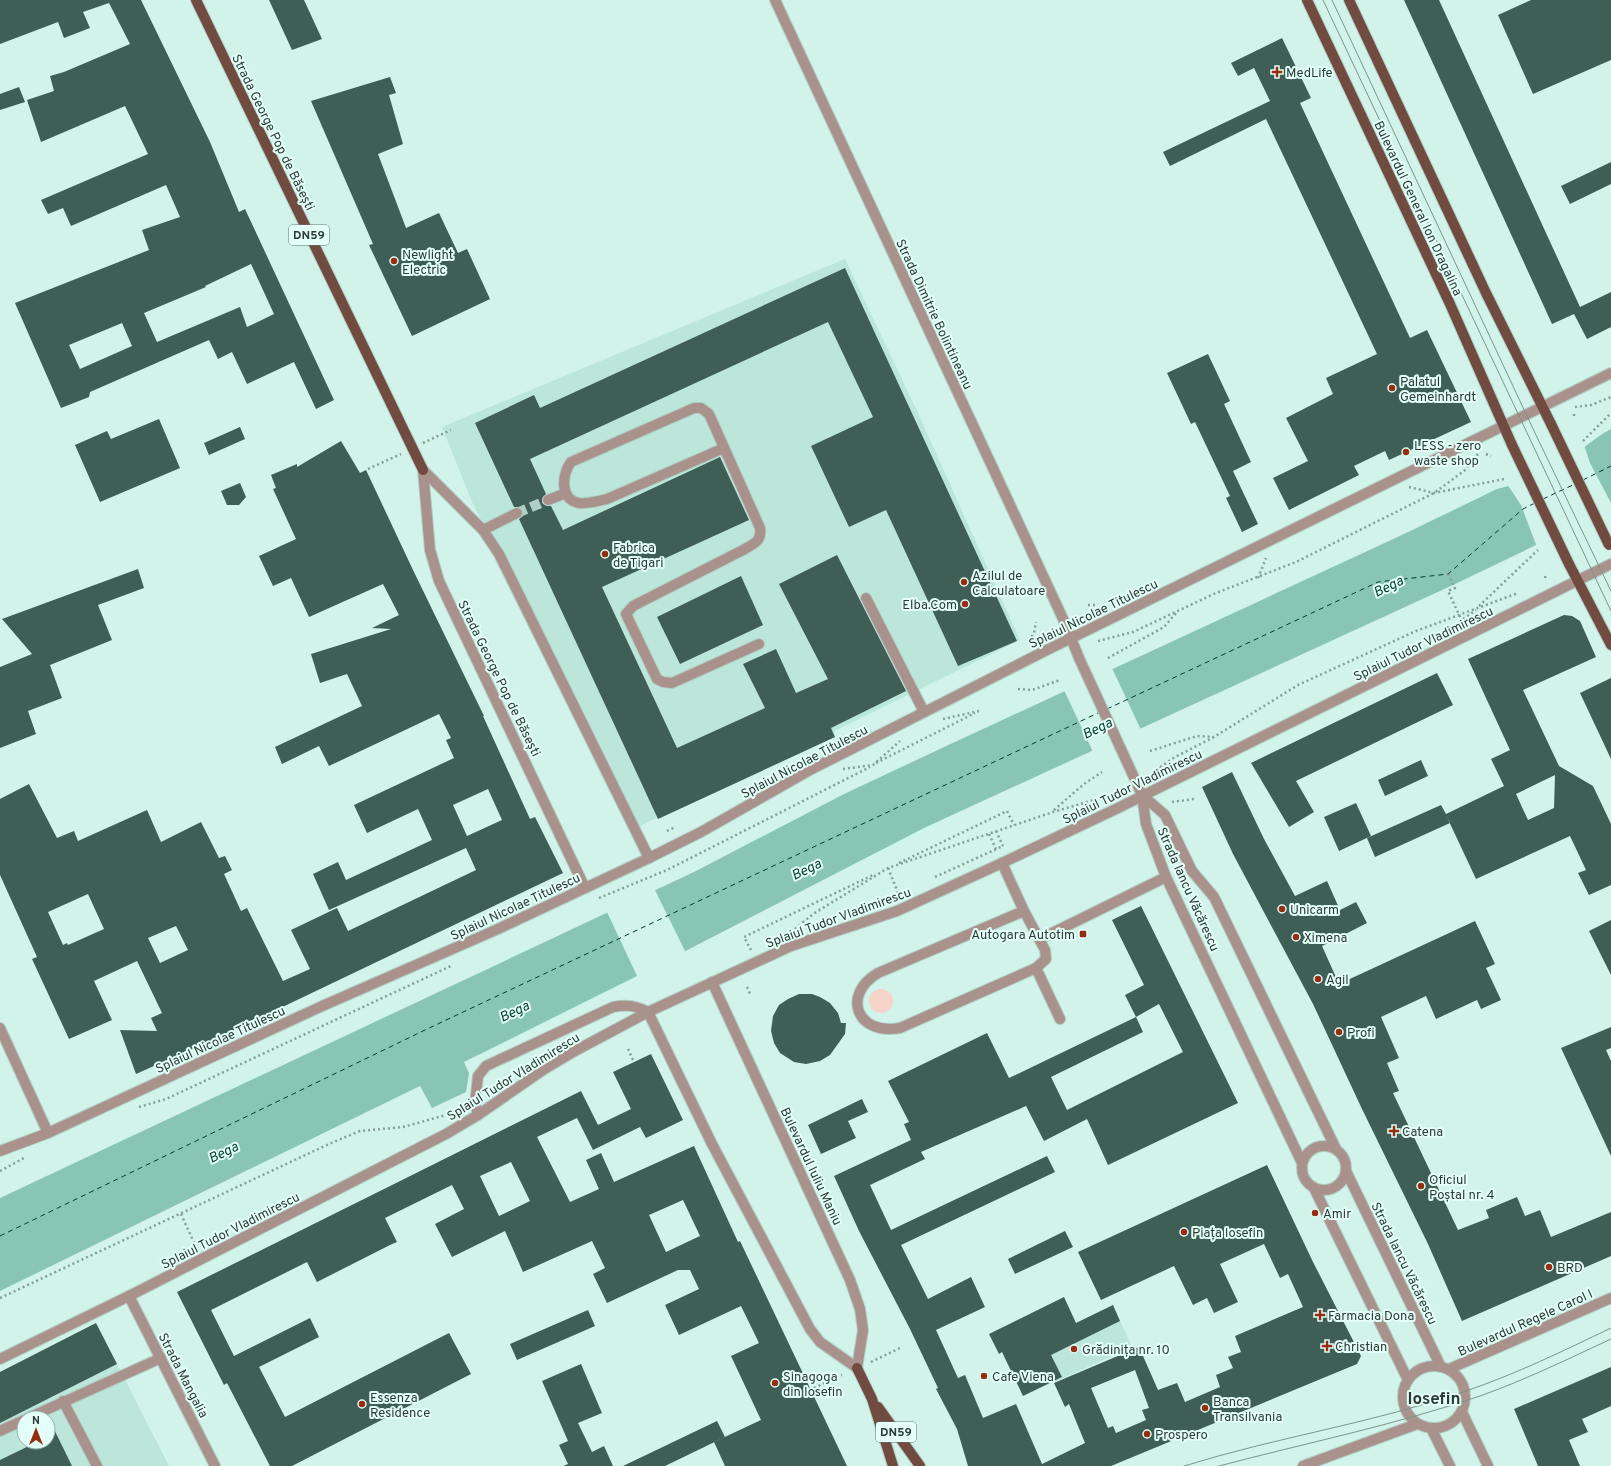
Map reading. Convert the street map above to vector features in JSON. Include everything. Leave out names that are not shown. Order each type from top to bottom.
[{"type":"main road","name":"Strada George Pop de Băsești","points":[[196,0],[423,470]]},
{"type":"main road","name":"Bulevardul General Ion Dragalina","points":[[1307,0],[1450,304],[1504,428],[1578,581]]},
{"type":"main road","name":"Bulevardul General Ion Dragalina","points":[[1350,0],[1486,292],[1610,547]]},
{"type":"main road","points":[[1578,581],[1611,645]]},
{"type":"main road","name":"DN59","points":[[857,1368],[872,1399],[893,1466]]},
{"type":"main road","name":"DN59","points":[[872,1399],[920,1466]]},
{"type":"street","name":"Strada Dimitrie Bolintineanu","points":[[775,0],[1071,638],[1142,795]]},
{"type":"street","name":"Splaiul Nicolae Titulescu","points":[[0,1151],[48,1133],[320,1007],[649,858],[701,832],[810,770],[1071,638],[1504,428],[1611,374]]},
{"type":"street","points":[[724,448],[607,500],[590,503],[577,503],[570,499],[563,486],[565,470],[571,462],[694,408],[701,408],[709,414],[760,528],[761,535],[758,541],[633,606],[626,614],[657,679],[663,682],[672,683],[759,644]]},
{"type":"street","name":"Strada George Pop de Băsești","points":[[423,470],[483,530],[499,554],[649,858]]},
{"type":"street","name":"Strada George Pop de Băsești","points":[[423,470],[430,550],[439,581],[585,888]]},
{"type":"street","points":[[548,500],[566,493]]},
{"type":"street","points":[[483,530],[516,513]]},
{"type":"street","name":"Splaiul Tudor Vladimirescu","points":[[0,1359],[129,1296],[439,1137],[478,1115],[543,1070],[573,1052],[648,1012],[791,946],[897,911],[1002,863],[1611,564]]},
{"type":"street","points":[[866,598],[924,712]]},
{"type":"street","name":"Strada Iancu Văcărescu","points":[[1142,795],[1146,824],[1166,877],[1302,1163]]},
{"type":"street","name":"Strada Iancu Văcărescu","points":[[1142,795],[1165,815],[1192,871],[1214,897],[1336,1149]]},
{"type":"street","points":[[1002,863],[1024,911],[1040,939],[1045,950],[1046,959],[1036,968],[900,1028],[888,1029],[874,1027],[864,1020],[858,1010],[860,991],[867,979],[1024,911]]},
{"type":"street","points":[[1040,939],[1166,877]]},
{"type":"street","points":[[1036,968],[1060,1019]]},
{"type":"street","name":"Bulevardul Iuliu Maniu","points":[[712,982],[850,1280],[860,1308],[863,1330],[857,1368]]},
{"type":"street","points":[[478,1115],[475,1103],[478,1076],[486,1066],[613,1007],[624,1005],[637,1006],[648,1012],[712,1144],[810,1330],[820,1342],[857,1368]]},
{"type":"street","points":[[0,1028],[48,1133]]},
{"type":"street","points":[[1314,1188],[1322,1191],[1330,1190],[1338,1186],[1344,1179],[1346,1171],[1344,1159],[1336,1149],[1328,1146],[1316,1148],[1306,1155],[1302,1163],[1304,1177],[1314,1188],[1408,1380]]},
{"type":"street","name":"Strada Iancu Văcărescu","points":[[1346,1171],[1445,1368]]},
{"type":"street","name":"Strada Mangalia","points":[[129,1296],[214,1466]]},
{"type":"street","name":"Bulevardul Regele Carol I","points":[[1445,1368],[1611,1298]]},
{"type":"street","points":[[44,1410],[161,1358]]},
{"type":"street","points":[[1431,1366],[1445,1368],[1459,1379],[1465,1392],[1465,1401],[1462,1412],[1449,1424],[1431,1428],[1417,1424],[1410,1418],[1403,1402],[1402,1394],[1408,1380],[1414,1373],[1422,1368],[1431,1366]]},
{"type":"street","points":[[63,1401],[97,1466]]},
{"type":"street","points":[[1462,1412],[1488,1466]]},
{"type":"street","points":[[0,1431],[16,1424]]},
{"type":"street","points":[[1302,1466],[1417,1424]]},
{"type":"street","points":[[1431,1428],[1450,1466]]},
{"type":"path","points":[[1575,407],[1591,405],[1611,397]]},
{"type":"path","points":[[1574,411],[1574,416]]},
{"type":"path","points":[[1583,441],[1611,413]]},
{"type":"path","points":[[1098,642],[1133,632],[1216,593],[1296,562],[1434,493],[1464,471],[1480,452]]},
{"type":"path","points":[[1486,454],[1491,456]]},
{"type":"path","points":[[1407,487],[1434,493],[1504,479]]},
{"type":"path","points":[[1479,607],[1538,550]]},
{"type":"path","points":[[1258,578],[1267,554]]},
{"type":"path","points":[[1545,578],[1546,573]]},
{"type":"path","points":[[1448,574],[1454,588],[1448,591],[1462,621]]},
{"type":"path","points":[[1156,770],[1175,757],[1214,736],[1298,685],[1416,631],[1524,591]]},
{"type":"path","name":"Splaiul Nicolae Titulescu","points":[[1088,605],[1097,605]]},
{"type":"path","points":[[1108,658],[1164,627],[1179,610]]},
{"type":"path","name":"Splaiul Nicolae Titulescu","points":[[1029,641],[1034,633],[1036,622]]},
{"type":"path","points":[[1018,690],[1032,690],[1060,680]]},
{"type":"path","points":[[595,900],[667,870],[978,711]]},
{"type":"path","points":[[1150,751],[1197,736],[1214,736]]},
{"type":"path","points":[[1053,812],[1084,784],[1102,772]]},
{"type":"path","points":[[803,929],[790,933],[813,914],[888,868],[1053,812],[1113,794],[1086,807]]},
{"type":"path","points":[[1172,802],[1194,798]]},
{"type":"path","points":[[751,950],[744,937],[1007,811],[1014,825]]},
{"type":"path","points":[[667,831],[675,827]]},
{"type":"path","points":[[996,831],[1003,846]]},
{"type":"path","points":[[989,834],[996,849]]},
{"type":"path","points":[[932,878],[1010,842]]},
{"type":"path","points":[[888,868],[899,895]]},
{"type":"path","points":[[891,897],[899,895],[905,891]]},
{"type":"path","points":[[137,1108],[166,1099],[458,963]]},
{"type":"path","points":[[747,987],[751,996]]},
{"type":"path","points":[[628,1049],[633,1060]]},
{"type":"path","points":[[0,1298],[181,1214],[290,1161],[360,1131],[403,1127],[464,1110],[475,1103]]},
{"type":"path","points":[[181,1214],[202,1258]]},
{"type":"shaded area","points":[[845,259],[917,411],[1020,640],[636,828],[472,502],[442,427]]},
{"type":"shaded area","points":[[881,989],[886,990],[892,996],[892,1006],[886,1012],[881,1013],[876,1012],[870,1006],[869,1001],[870,996],[876,990]]},
{"type":"shaded area","name":"Grădinița nr. 10","points":[[1113,1305],[1132,1347],[1032,1392],[1026,1378],[1016,1382],[1011,1372],[1020,1367],[1016,1352]]},
{"type":"shaded area","points":[[96,1323],[169,1466],[0,1466],[0,1372]]},
{"type":"water","name":"Bega","points":[[1611,429],[1611,509],[1453,585],[924,828],[635,977],[464,1062],[469,1073],[466,1092],[432,1108],[420,1086],[0,1291],[0,1198],[696,871],[844,794],[1402,535],[1497,489],[1524,482],[1572,456]]},
{"type":"pier","points":[[1584,445],[1590,463],[1611,503],[1611,511],[1537,547],[1521,505],[1507,484],[1524,480],[1571,455]]},
{"type":"pier","points":[[1112,668],[1141,730],[1093,752],[1064,690]]},
{"type":"pier","points":[[654,888],[686,953],[638,978],[606,910]]},
{"type":"building","points":[[0,0],[141,0],[210,142],[239,212],[245,209],[334,400],[316,409],[294,362],[247,384],[232,352],[218,359],[209,340],[90,392],[89,397],[61,408],[15,303],[149,250],[142,230],[180,217],[166,185],[71,226],[63,208],[48,214],[41,200],[148,154],[125,106],[41,142],[27,100],[54,91],[50,76],[64,72],[130,44],[109,3],[83,12],[90,28],[64,38],[58,22],[0,44]],"holes":[[[251,264],[274,314],[247,327],[240,307],[157,342],[144,313],[206,287],[205,286]],[[122,323],[132,346],[80,369],[69,345]]]},
{"type":"building","points":[[269,0],[304,0],[322,39],[292,50]]},
{"type":"building","points":[[1404,0],[1439,0],[1580,307],[1611,292],[1611,327],[1587,339],[1574,314],[1552,324]]},
{"type":"building","points":[[1531,0],[1611,0],[1611,60],[1533,94],[1498,15]]},
{"type":"building","points":[[1282,38],[1311,98],[1300,103],[1410,338],[1427,330],[1471,422],[1389,460],[1385,451],[1354,466],[1359,475],[1289,510],[1273,478],[1308,461],[1286,418],[1333,394],[1326,378],[1377,354],[1266,119],[1170,166],[1163,152],[1270,101],[1254,68],[1238,76],[1231,63]]},
{"type":"building","points":[[390,77],[396,93],[389,95],[403,144],[378,154],[406,228],[439,213],[458,253],[467,249],[490,299],[412,336],[369,245],[373,244],[311,101]]},
{"type":"building","points":[[19,87],[25,102],[0,110],[0,94]]},
{"type":"building","points":[[1611,162],[1611,184],[1570,204],[1561,186]]},
{"type":"building","name":"Fabrica de Tigari","points":[[845,268],[1017,641],[958,666],[886,510],[849,527],[811,446],[873,417],[828,322],[530,459],[546,494],[542,499],[542,503],[547,506],[551,506],[563,530],[720,457],[749,520],[602,587],[677,748],[765,708],[743,664],[776,649],[796,693],[828,679],[779,584],[837,555],[906,691],[831,728],[835,737],[658,819],[519,519],[523,516],[523,510],[520,507],[514,507],[475,423],[534,395],[540,408]]},
{"type":"building","points":[[1208,354],[1230,401],[1224,404],[1251,462],[1233,471],[1258,524],[1242,532],[1226,498],[1230,496],[1195,422],[1191,424],[1167,373]]},
{"type":"building","points":[[159,419],[180,468],[100,502],[75,445],[107,431],[111,439]]},
{"type":"building","points":[[240,427],[245,439],[209,455],[204,443]]},
{"type":"building","points":[[341,441],[360,473],[366,470],[484,716],[530,819],[535,817],[563,873],[228,1033],[136,1074],[120,1030],[157,1031],[151,1018],[162,1013],[137,961],[94,981],[112,1020],[69,1039],[32,959],[37,957],[0,875],[0,799],[29,784],[57,838],[74,831],[78,841],[147,810],[161,842],[201,822],[219,858],[225,856],[232,870],[224,874],[241,911],[247,908],[283,981],[310,969],[291,930],[337,908],[348,931],[476,870],[466,848],[329,910],[313,874],[338,862],[346,880],[432,840],[418,809],[367,833],[354,805],[454,758],[446,740],[451,738],[439,714],[329,766],[319,746],[282,764],[275,747],[362,706],[347,674],[320,683],[311,654],[391,629],[372,628],[399,615],[383,584],[309,617],[291,578],[273,586],[259,556],[296,539],[273,489],[276,488],[271,475],[297,464],[297,467]],"holes":[[[488,789],[502,820],[467,836],[453,805]],[[88,894],[104,929],[68,945],[67,943],[63,945],[48,912]],[[176,926],[188,950],[160,963],[148,938]]]},
{"type":"building","points":[[240,483],[246,497],[239,505],[227,505],[221,491]]},
{"type":"building","points":[[138,569],[144,588],[98,605],[112,640],[50,665],[62,698],[28,711],[36,734],[0,748],[0,667],[32,654],[2,619]]},
{"type":"building","points":[[741,576],[763,625],[680,664],[657,617]]},
{"type":"building","points":[[1564,615],[1572,616],[1580,621],[1596,657],[1523,690],[1559,766],[1593,786],[1611,824],[1611,885],[1589,895],[1578,873],[1586,870],[1570,836],[1476,879],[1450,823],[1375,857],[1367,838],[1441,805],[1446,814],[1504,786],[1491,759],[1510,750],[1468,659]],"holes":[[[1555,775],[1554,808],[1528,820],[1516,794]]]},
{"type":"building","points":[[1437,673],[1453,705],[1296,781],[1314,812],[1289,827],[1251,763]]},
{"type":"building","points":[[1611,678],[1611,759],[1580,693]]},
{"type":"building","points":[[1421,760],[1428,776],[1385,796],[1378,780]]},
{"type":"building","points":[[1232,772],[1264,839],[1295,896],[1327,881],[1340,910],[1356,902],[1367,923],[1322,946],[1339,984],[1475,921],[1495,964],[1486,968],[1501,1000],[1481,1009],[1477,1000],[1436,1019],[1426,996],[1381,1017],[1399,1058],[1387,1063],[1399,1091],[1393,1093],[1458,1230],[1489,1218],[1486,1210],[1517,1197],[1525,1216],[1540,1210],[1551,1237],[1611,1212],[1611,1256],[1462,1321],[1428,1244],[1313,1004],[1233,854],[1202,787]]},
{"type":"building","points":[[1356,803],[1371,836],[1339,851],[1324,817]]},
{"type":"building","points":[[1141,906],[1238,1103],[1108,1165],[1087,1119],[1044,1141],[1026,1106],[921,1152],[925,1159],[870,1185],[891,1230],[1047,1156],[1055,1172],[901,1245],[928,1299],[971,1277],[985,1307],[936,1330],[958,1378],[965,1375],[983,1418],[1016,1404],[1042,1464],[1085,1443],[1069,1404],[1065,1407],[1054,1383],[1139,1347],[1158,1390],[1177,1383],[1185,1402],[1220,1387],[1216,1375],[1233,1368],[1228,1357],[1241,1352],[1235,1336],[1303,1307],[1288,1274],[1280,1278],[1264,1244],[1220,1264],[1238,1302],[1214,1313],[1207,1298],[1193,1305],[1174,1266],[1101,1300],[1078,1252],[1267,1165],[1313,1262],[1361,1356],[1357,1364],[1111,1466],[968,1466],[957,1429],[936,1389],[938,1388],[910,1329],[859,1231],[834,1176],[911,1140],[904,1124],[909,1122],[888,1081],[987,1033],[1009,1078],[1136,1017],[1125,995],[1144,985],[1112,920]],"holes":[[[1159,1004],[1183,1052],[1067,1110],[1051,1077],[1143,1032],[1136,1017]],[[1135,1370],[1149,1408],[1142,1410],[1146,1420],[1116,1433],[1113,1426],[1108,1428],[1091,1388]]]},
{"type":"building","points":[[1611,920],[1611,975],[1589,931]]},
{"type":"building","points":[[799,994],[812,994],[830,1003],[838,1013],[841,1023],[846,1023],[845,1034],[830,1055],[820,1061],[806,1064],[794,1062],[780,1053],[774,1043],[771,1031],[773,1016],[779,1005]]},
{"type":"building","points":[[1611,1027],[1611,1048],[1606,1050],[1611,1061],[1611,1156],[1561,1048]]},
{"type":"building","points":[[651,1054],[683,1120],[646,1138],[640,1127],[593,1150],[577,1118],[537,1137],[570,1202],[599,1189],[586,1160],[601,1153],[614,1182],[694,1146],[738,1242],[740,1241],[847,1466],[725,1466],[714,1442],[761,1420],[731,1356],[759,1343],[741,1306],[679,1335],[665,1305],[699,1289],[690,1270],[678,1270],[607,1303],[593,1274],[605,1268],[592,1241],[523,1272],[505,1231],[452,1257],[435,1224],[464,1209],[452,1185],[385,1218],[397,1242],[317,1282],[307,1262],[211,1310],[234,1356],[310,1318],[319,1337],[259,1367],[285,1417],[449,1333],[471,1374],[292,1466],[270,1466],[227,1383],[224,1385],[177,1292],[581,1091],[598,1125],[631,1109],[613,1072]],"holes":[[[511,1162],[530,1201],[499,1216],[480,1176]],[[683,1200],[700,1236],[666,1252],[649,1215]]]},
{"type":"building","points":[[862,1099],[868,1112],[848,1121],[856,1138],[821,1154],[808,1125]]},
{"type":"building","points":[[1065,1231],[1073,1247],[1015,1274],[1008,1259]]},
{"type":"building","points":[[1064,1297],[1076,1323],[1113,1305],[1120,1321],[1051,1355],[1062,1377],[1023,1396],[1002,1352],[999,1354],[989,1334]]},
{"type":"building","points":[[588,1310],[595,1326],[517,1360],[510,1344]]},
{"type":"building","points":[[96,1323],[117,1364],[26,1410],[16,1410],[16,1415],[0,1423],[0,1372]]},
{"type":"building","points":[[581,1364],[602,1413],[578,1423],[592,1452],[604,1446],[613,1466],[563,1466],[568,1464],[559,1445],[568,1441],[542,1381]]},
{"type":"building","points":[[1611,1367],[1611,1406],[1582,1419],[1588,1432],[1569,1440],[1580,1466],[1538,1466],[1514,1409]]},
{"type":"building","points":[[717,1421],[725,1437],[665,1466],[623,1466]]},
{"type":"building","points":[[56,1433],[72,1466],[0,1466],[0,1460],[21,1450],[56,1450]]},
{"type":"ferry route","points":[[1583,480],[1611,466]]},
{"type":"ferry route","points":[[1543,499],[1575,484]]},
{"type":"ferry route","points":[[1107,709],[1378,582],[1448,574],[1523,509],[1535,503]]},
{"type":"ferry route","points":[[0,1236],[425,1030],[1098,713]]},
{"type":"tunnel","points":[[517,513],[548,500]]},
{"type":"tram line","points":[[1323,0],[1611,611]]},
{"type":"tram line","points":[[1332,0],[1535,433],[1611,591]]},
{"type":"tram line","points":[[1184,1466],[1396,1412],[1466,1391],[1539,1362],[1611,1328]]},
{"type":"tram line","points":[[1219,1466],[1383,1425],[1480,1396],[1546,1369],[1611,1339]]},
{"type":"place","name":"MedLife","points":[[1277,72]]},
{"type":"place","name":"Newlight Electric","points":[[394,261]]},
{"type":"place","name":"Palatul Gemeinhardt","points":[[1392,388]]},
{"type":"place","name":"LESS - zero waste shop","points":[[1406,452]]},
{"type":"place","name":"Fabrica de Tigari","points":[[605,554]]},
{"type":"place","name":"Azilul de Calculatoare","points":[[964,582]]},
{"type":"place","name":"Elba.Com","points":[[965,604]]},
{"type":"place","name":"Unicarm","points":[[1282,909]]},
{"type":"place","name":"Autogara Autotim","points":[[1083,934]]},
{"type":"place","name":"Ximena","points":[[1296,937]]},
{"type":"place","name":"Agil","points":[[1318,979]]},
{"type":"place","name":"Profi","points":[[1339,1032]]},
{"type":"place","name":"Catena","points":[[1394,1131]]},
{"type":"place","name":"Oficiul Poștal nr. 4","points":[[1421,1186]]},
{"type":"place","name":"Amir","points":[[1315,1213]]},
{"type":"place","name":"Piața Iosefin","points":[[1184,1232]]},
{"type":"place","name":"BRD","points":[[1549,1267]]},
{"type":"place","name":"Farmacia Dona","points":[[1320,1315]]},
{"type":"place","name":"Christian","points":[[1327,1346]]},
{"type":"place","name":"Grădinița nr. 10","points":[[1074,1349]]},
{"type":"place","name":"Cafe Viena","points":[[984,1376]]},
{"type":"place","name":"Sinagoga din Iosefin","points":[[775,1383]]},
{"type":"place","name":"Essenza Residence","points":[[362,1404]]},
{"type":"place","name":"Banca Transilvania","points":[[1205,1408]]},
{"type":"place","name":"Prospero","points":[[1147,1434]]},
{"type":"district","name":"Iosefin","points":[[1434,1398]]}]
